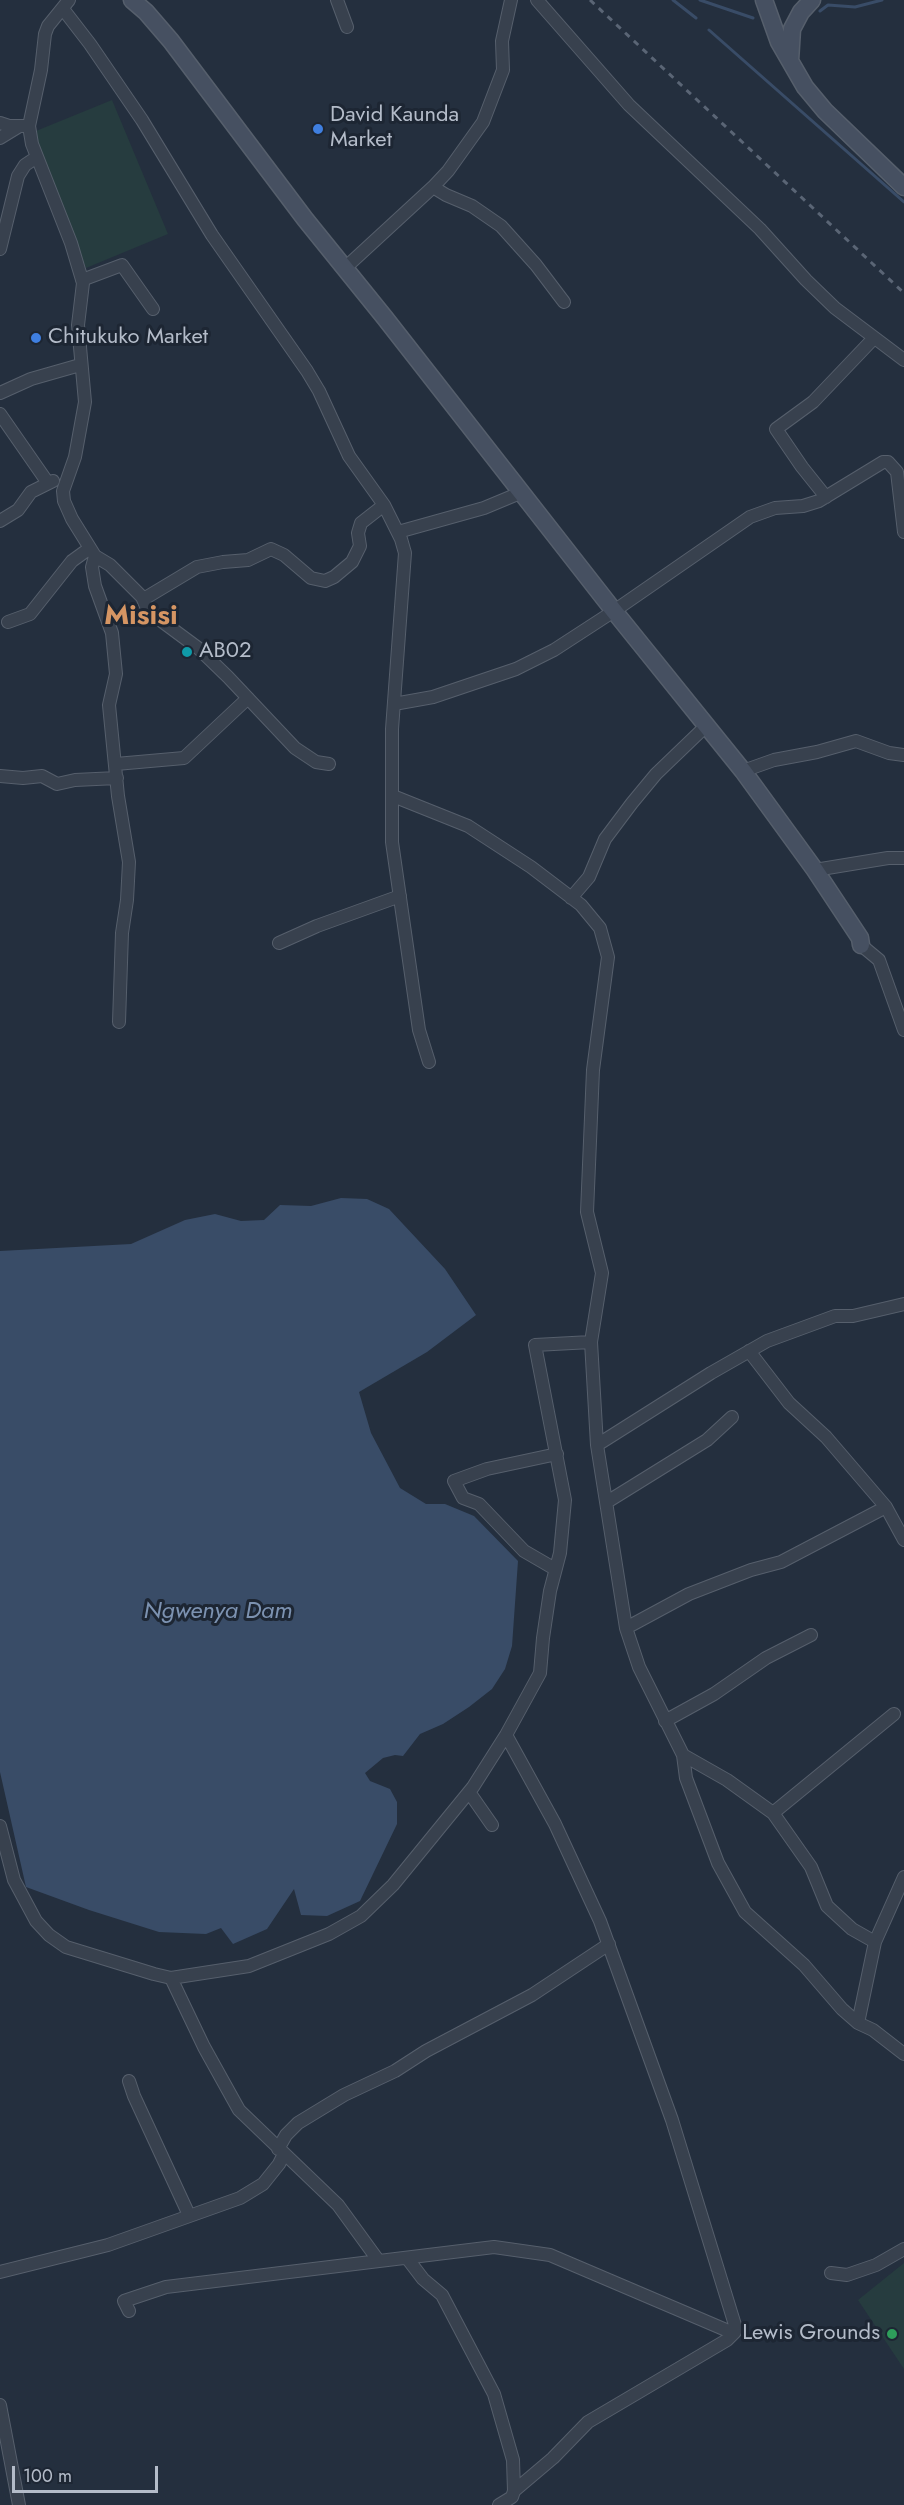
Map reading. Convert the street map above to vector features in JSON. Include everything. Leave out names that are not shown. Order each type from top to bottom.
[{"type":"street","points":[[133,0],[171,41],[265,168],[520,493],[743,771],[815,870],[860,938],[861,945],[879,960],[904,1030]]},
{"type":"street","points":[[337,0],[347,27]]},
{"type":"street","points":[[345,268],[433,187],[483,122],[503,70],[502,41],[511,0]]},
{"type":"street","points":[[537,0],[629,105],[760,229],[835,308],[904,360]]},
{"type":"street","points":[[765,0],[779,42],[805,87],[825,111],[904,187]]},
{"type":"street","points":[[790,61],[792,30],[801,12],[812,0]]},
{"type":"street","points":[[329,764],[316,762],[305,756],[188,640],[148,611],[142,597],[93,552],[64,501],[63,491],[75,458],[85,402],[78,326],[84,293],[71,243],[23,126],[41,70],[45,34],[48,26],[66,4],[90,44],[142,120],[212,235],[307,371],[319,391],[349,456],[384,505],[398,532],[405,554],[391,752],[392,842],[419,1030],[429,1062]]},
{"type":"street","points":[[0,123],[23,126]]},
{"type":"street","points":[[0,138],[23,126]]},
{"type":"street","points":[[0,249],[18,176],[26,165],[37,157]]},
{"type":"street","points":[[433,187],[472,206],[501,226],[537,265],[564,302]]},
{"type":"street","points":[[82,280],[122,265],[153,309]]},
{"type":"street","points":[[826,497],[776,429],[813,402],[874,338]]},
{"type":"street","points":[[0,393],[31,379],[80,365]]},
{"type":"street","points":[[0,414],[48,483]]},
{"type":"street","points":[[394,704],[433,697],[516,669],[554,650],[750,517],[775,508],[803,506],[826,497],[883,462],[894,466],[899,477],[899,497],[904,532]]},
{"type":"street","points":[[0,521],[18,510],[31,492],[67,475]]},
{"type":"street","points":[[398,532],[483,508],[520,493]]},
{"type":"street","points":[[142,597],[156,592],[197,567],[223,561],[248,560],[271,549],[284,555],[311,578],[325,581],[334,577],[352,562],[360,546],[358,533],[361,524],[384,505]]},
{"type":"street","points":[[8,622],[30,614],[72,561],[93,552]]},
{"type":"street","points":[[93,552],[93,575],[112,633],[116,674],[109,705],[129,862],[122,933],[119,1022]]},
{"type":"street","points":[[116,764],[184,758],[248,698]]},
{"type":"street","points":[[571,898],[589,877],[605,839],[632,803],[656,774],[707,725]]},
{"type":"street","points":[[743,771],[774,760],[818,753],[856,741],[890,753],[904,755]]},
{"type":"street","points":[[0,776],[23,778],[42,776],[57,784],[75,780],[117,778]]},
{"type":"street","points":[[393,796],[468,826],[531,867],[590,914],[600,927],[608,957],[593,1070],[587,1212],[602,1273],[591,1342],[597,1444],[626,1628],[639,1667],[683,1755],[686,1778],[715,1857],[745,1912],[804,1965],[836,2003],[858,2023],[873,2030],[904,2054]]},
{"type":"street","points":[[815,870],[888,858],[904,858]]},
{"type":"street","points":[[279,943],[317,926],[400,896]]},
{"type":"street","points":[[597,1444],[749,1351],[789,1332],[835,1316],[853,1316],[904,1304]]},
{"type":"street","points":[[0,1826],[14,1880],[36,1921],[49,1935],[66,1947],[171,1978],[249,1966],[329,1934],[361,1916],[393,1885],[469,1792],[506,1735],[540,1673],[543,1638],[560,1553],[565,1500],[535,1345],[591,1342]]},
{"type":"street","points":[[749,1351],[789,1403],[826,1437],[886,1507],[904,1540]]},
{"type":"street","points":[[607,1502],[707,1440],[732,1417]]},
{"type":"street","points":[[555,1569],[524,1551],[479,1504],[463,1498],[454,1481],[487,1469],[557,1454]]},
{"type":"street","points":[[626,1628],[689,1594],[751,1570],[781,1562],[886,1507]]},
{"type":"street","points":[[665,1721],[714,1694],[766,1658],[811,1635]]},
{"type":"street","points":[[773,1813],[894,1714]]},
{"type":"street","points":[[499,2505],[510,2498],[553,2458],[588,2422],[727,2340],[735,2331],[672,2121],[609,1944],[555,1824],[506,1735]]},
{"type":"street","points":[[683,1755],[728,1780],[773,1813],[811,1867],[827,1906],[852,1929],[874,1942]]},
{"type":"street","points":[[469,1792],[492,1825]]},
{"type":"street","points":[[0,1876],[14,1880]]},
{"type":"street","points":[[858,2023],[874,1942],[904,1877]]},
{"type":"street","points":[[0,2272],[108,2245],[240,2198],[263,2184],[279,2164],[286,2134],[298,2123],[344,2095],[395,2071],[419,2055],[532,1995],[609,1944]]},
{"type":"street","points":[[171,1978],[204,2047],[238,2110],[339,2205],[378,2260]]},
{"type":"street","points":[[129,2081],[189,2215]]},
{"type":"street","points":[[129,2311],[124,2301],[166,2287],[494,2247],[550,2255],[726,2330],[735,2331]]},
{"type":"street","points":[[831,2273],[847,2274],[876,2265],[904,2249]]},
{"type":"street","points":[[407,2258],[423,2279],[442,2295],[494,2394],[513,2460],[510,2498]]},
{"type":"street","points":[[0,2405],[19,2505]]},
{"type":"green space","points":[[112,100],[168,234],[86,268],[31,133]]},
{"type":"green space","name":"Lewis Grounds","points":[[904,2263],[904,2369],[858,2300]]},
{"type":"water","name":"Ngwenya Dam","points":[[341,1198],[367,1199],[389,1209],[445,1269],[476,1315],[427,1352],[359,1392],[371,1433],[400,1488],[426,1504],[445,1504],[474,1516],[518,1561],[512,1646],[505,1669],[492,1689],[469,1707],[443,1724],[420,1734],[403,1756],[383,1758],[365,1773],[370,1781],[390,1789],[397,1802],[397,1824],[360,1901],[327,1916],[301,1915],[294,1889],[267,1929],[233,1944],[221,1928],[206,1934],[159,1932],[26,1887],[0,1772],[0,1251],[131,1244],[185,1220],[215,1214],[241,1221],[264,1220],[280,1205],[311,1206]]},
{"type":"waterway","points":[[673,0],[696,18]]},
{"type":"waterway","points":[[700,0],[753,18]]},
{"type":"waterway","points":[[820,11],[828,5],[855,7],[882,0]]},
{"type":"waterway","points":[[709,30],[904,202]]},
{"type":"railway","points":[[590,0],[904,293]]},
{"type":"place","name":"David Kaunda Market","points":[[318,129]]},
{"type":"place","name":"Chitukuko Market","points":[[36,338]]},
{"type":"place","name":"AB02","points":[[187,652]]},
{"type":"place","name":"Lewis Grounds","points":[[892,2334]]},
{"type":"district","name":"Misisi","points":[[141,617]]}]
